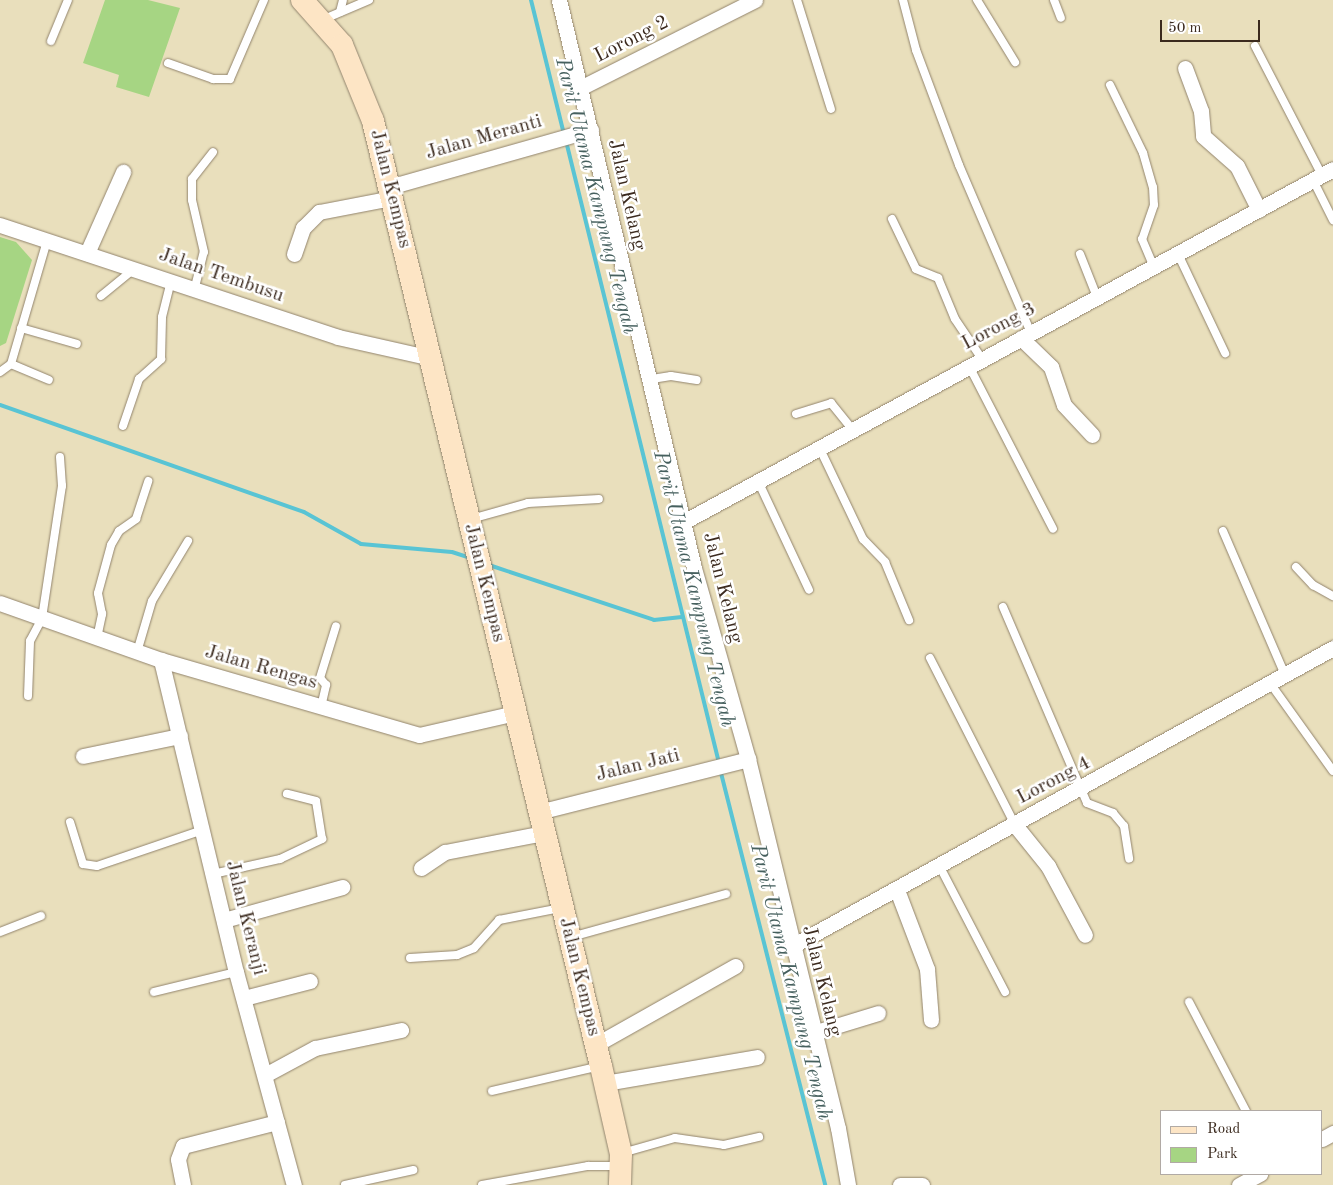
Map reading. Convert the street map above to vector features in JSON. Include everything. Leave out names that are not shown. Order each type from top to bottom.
[{"type":"street","name":"Jalan Kempas","points":[[302,0],[330,16],[365,93],[431,358],[568,938],[603,1074],[620,1168]]},
{"type":"street","name":"Jalan Kelang","points":[[558,0],[580,88],[585,131],[652,379],[685,521],[748,759],[848,1185]]},
{"type":"street","name":"Lorong 2","points":[[580,88],[755,0]]},
{"type":"street","points":[[1184,68],[1201,111],[1203,136],[1237,166],[1259,210]]},
{"type":"street","name":"Jalan Meranti","points":[[294,254],[303,228],[319,212],[391,192],[553,138],[585,131]]},
{"type":"street","points":[[87,253],[123,172]]},
{"type":"street","name":"Lorong 3","points":[[685,521],[1322,175]]},
{"type":"street","name":"Jalan Tembusu","points":[[0,225],[195,287],[338,336],[431,358]]},
{"type":"street","points":[[1026,335],[1050,367],[1064,405],[1092,436]]},
{"type":"street","name":"Jalan Rengas","points":[[0,603],[161,660],[419,735],[515,712]]},
{"type":"street","name":"Lorong 4","points":[[792,946],[1082,790],[1333,648]]},
{"type":"street","name":"Jalan Keranji","points":[[161,660],[236,972],[294,1185]]},
{"type":"street","points":[[83,756],[180,736]]},
{"type":"street","name":"Jalan Jati","points":[[421,868],[445,852],[708,769],[748,759]]},
{"type":"street","points":[[1015,825],[1048,866],[1085,935]]},
{"type":"street","points":[[224,920],[342,887]]},
{"type":"street","points":[[897,890],[927,969],[932,1020]]},
{"type":"street","points":[[596,1045],[735,966]]},
{"type":"street","points":[[244,998],[310,980]]},
{"type":"street","points":[[813,1032],[878,1013]]},
{"type":"street","points":[[265,1075],[315,1048],[401,1030]]},
{"type":"street","points":[[603,1074],[757,1056]]},
{"type":"street","points":[[183,1185],[178,1159],[183,1146],[277,1122]]},
{"type":"street","points":[[1239,1185],[1258,1175]]},
{"type":"street","points":[[900,1185],[922,1185]]},
{"type":"lane","points":[[51,41],[68,0]]},
{"type":"lane","points":[[168,64],[212,79],[230,79],[264,0]]},
{"type":"lane","points":[[330,16],[343,0]]},
{"type":"lane","points":[[330,16],[369,0]]},
{"type":"lane","points":[[797,0],[831,109]]},
{"type":"lane","points":[[903,0],[916,50],[958,165],[1026,335]]},
{"type":"lane","points":[[977,0],[1015,62]]},
{"type":"lane","points":[[1054,0],[1061,18]]},
{"type":"lane","points":[[1256,46],[1322,175],[1333,220]]},
{"type":"lane","points":[[1110,85],[1143,153],[1153,187],[1154,205],[1142,239],[1154,267]]},
{"type":"lane","points":[[195,287],[204,252],[192,200],[192,179],[213,152]]},
{"type":"lane","points":[[892,218],[916,269],[938,278],[955,319],[1053,529]]},
{"type":"lane","points":[[0,372],[11,364],[47,241]]},
{"type":"lane","points":[[1080,254],[1097,297]]},
{"type":"lane","points":[[1178,254],[1225,353]]},
{"type":"lane","points":[[101,296],[136,268]]},
{"type":"lane","points":[[123,426],[139,379],[161,359],[162,317],[171,280]]},
{"type":"lane","points":[[21,328],[77,344]]},
{"type":"lane","points":[[11,364],[49,380]]},
{"type":"lane","points":[[652,379],[671,376],[697,380]]},
{"type":"lane","points":[[796,414],[831,404],[853,430]]},
{"type":"lane","points":[[820,449],[862,539],[885,562],[908,620]]},
{"type":"lane","points":[[28,696],[30,641],[42,618],[62,486],[60,457]]},
{"type":"lane","points":[[97,638],[102,614],[98,593],[111,545],[119,531],[136,519],[148,481]]},
{"type":"lane","points":[[758,481],[809,590]]},
{"type":"lane","points":[[468,520],[528,503],[599,499]]},
{"type":"lane","points":[[1223,531],[1284,675]]},
{"type":"lane","points":[[137,652],[152,601],[188,541]]},
{"type":"lane","points":[[1296,567],[1313,585],[1333,596]]},
{"type":"lane","points":[[1003,607],[1086,803],[1113,813],[1124,826],[1129,859]]},
{"type":"lane","points":[[321,707],[326,685],[320,678],[336,626]]},
{"type":"lane","points":[[930,658],[1015,825]]},
{"type":"lane","points":[[1270,683],[1333,771]]},
{"type":"lane","points":[[213,874],[280,859],[322,839],[316,801],[287,794]]},
{"type":"lane","points":[[70,822],[83,864],[97,866],[203,830]]},
{"type":"lane","points":[[940,867],[1004,992]]},
{"type":"lane","points":[[568,938],[726,894]]},
{"type":"lane","points":[[410,958],[457,956],[474,948],[499,920],[561,908]]},
{"type":"lane","points":[[0,932],[41,916]]},
{"type":"lane","points":[[154,992],[236,972]]},
{"type":"lane","points":[[1188,1002],[1245,1110]]},
{"type":"lane","points":[[492,1091],[603,1074]]},
{"type":"lane","points":[[482,1185],[588,1166],[605,1170],[620,1168],[675,1138],[724,1145],[759,1137]]},
{"type":"lane","points":[[345,1185],[412,1170]]},
{"type":"green space","points":[[105,0],[148,0],[180,8],[149,97],[116,87],[119,75],[83,63]]},
{"type":"green space","points":[[0,237],[16,242],[32,260],[6,343],[0,346]]},
{"type":"waterway","name":"Parit Utama Kampung Tengah","points":[[531,0],[564,134]]},
{"type":"waterway","name":"Parit Utama Kampung Tengah","points":[[566,141],[719,763]]},
{"type":"waterway","points":[[0,405],[304,512],[361,544],[452,552],[470,558]]},
{"type":"waterway","points":[[489,565],[654,620],[682,617]]},
{"type":"waterway","name":"Parit Utama Kampung Tengah","points":[[720,769],[825,1185]]}]
